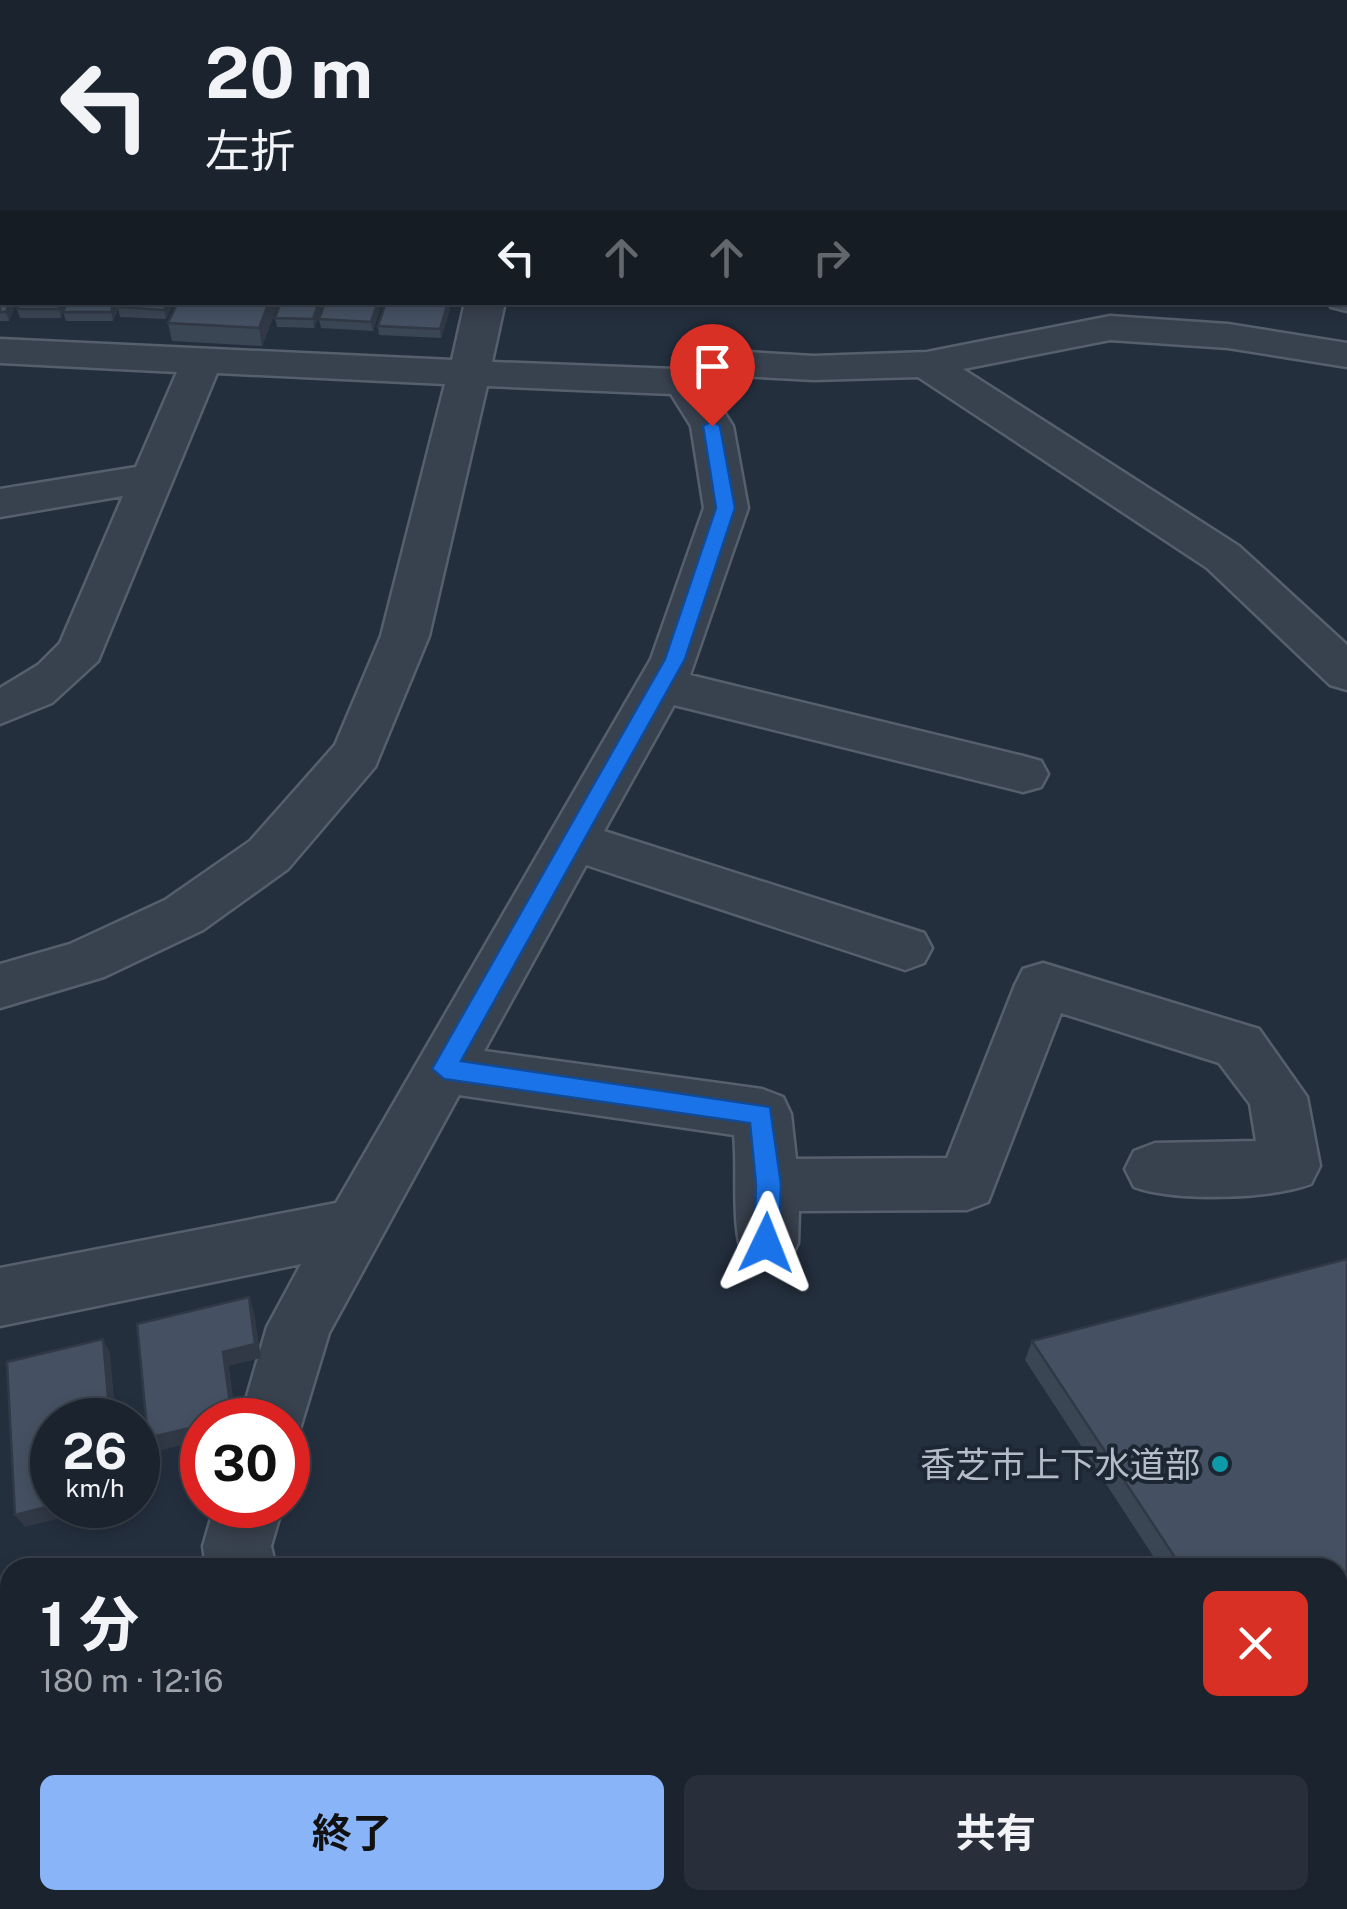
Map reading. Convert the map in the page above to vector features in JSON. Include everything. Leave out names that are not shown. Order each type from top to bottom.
[{"type":"street","points":[[0,986],[84,962],[184,915],[268,855],[357,754],[405,636],[484,305]]},
{"type":"street","points":[[0,351],[684,382],[713,362],[814,368],[926,364],[1110,328],[1228,336],[1347,355]]},
{"type":"street","points":[[0,707],[31,696],[68,667],[82,649],[202,360]]},
{"type":"street","points":[[926,364],[1223,557],[1347,672]]},
{"type":"street","points":[[279,1398],[299,1327],[675,659],[726,508],[712,426],[684,382]]},
{"type":"street","points":[[0,503],[151,478]]},
{"type":"street","points":[[661,685],[1023,774]]},
{"type":"street","points":[[573,841],[904,948]]},
{"type":"street","points":[[769,1184],[967,1184],[1043,984],[1239,1046],[1278,1096],[1290,1166],[1155,1169]]},
{"type":"street","points":[[444,1069],[762,1114],[769,1184],[766,1243]]},
{"type":"street","points":[[0,1297],[355,1226]]},
{"type":"street","points":[[240,1558],[243,1528]]},
{"type":"building","points":[[19,305],[60,305],[59,309],[17,309]]},
{"type":"building","points":[[66,305],[113,305],[111,312],[63,312]]},
{"type":"building","points":[[118,305],[166,305],[164,310]]},
{"type":"building","points":[[177,305],[268,305],[259,328],[168,323]]},
{"type":"building","points":[[280,305],[318,305],[313,319],[275,318]]},
{"type":"building","points":[[324,305],[377,305],[371,322],[319,319]]},
{"type":"building","points":[[385,305],[447,305],[440,329],[378,326]]},
{"type":"building","name":"香芝市上下水道部","points":[[1347,1259],[1347,1558],[1175,1558],[1032,1341]]},
{"type":"building","points":[[249,1297],[255,1344],[223,1352],[229,1398],[180,1398],[180,1430],[160,1435],[160,1398],[144,1398],[137,1324]]},
{"type":"building","points":[[103,1339],[108,1398],[30,1398],[30,1511],[15,1515],[7,1362]]},
{"type":"place","name":"香芝市上下水道部","points":[[1220,1464]]},
{"type":"route","points":[[712,426],[726,508],[675,659],[444,1069],[762,1114],[769,1184],[766,1243]]}]
